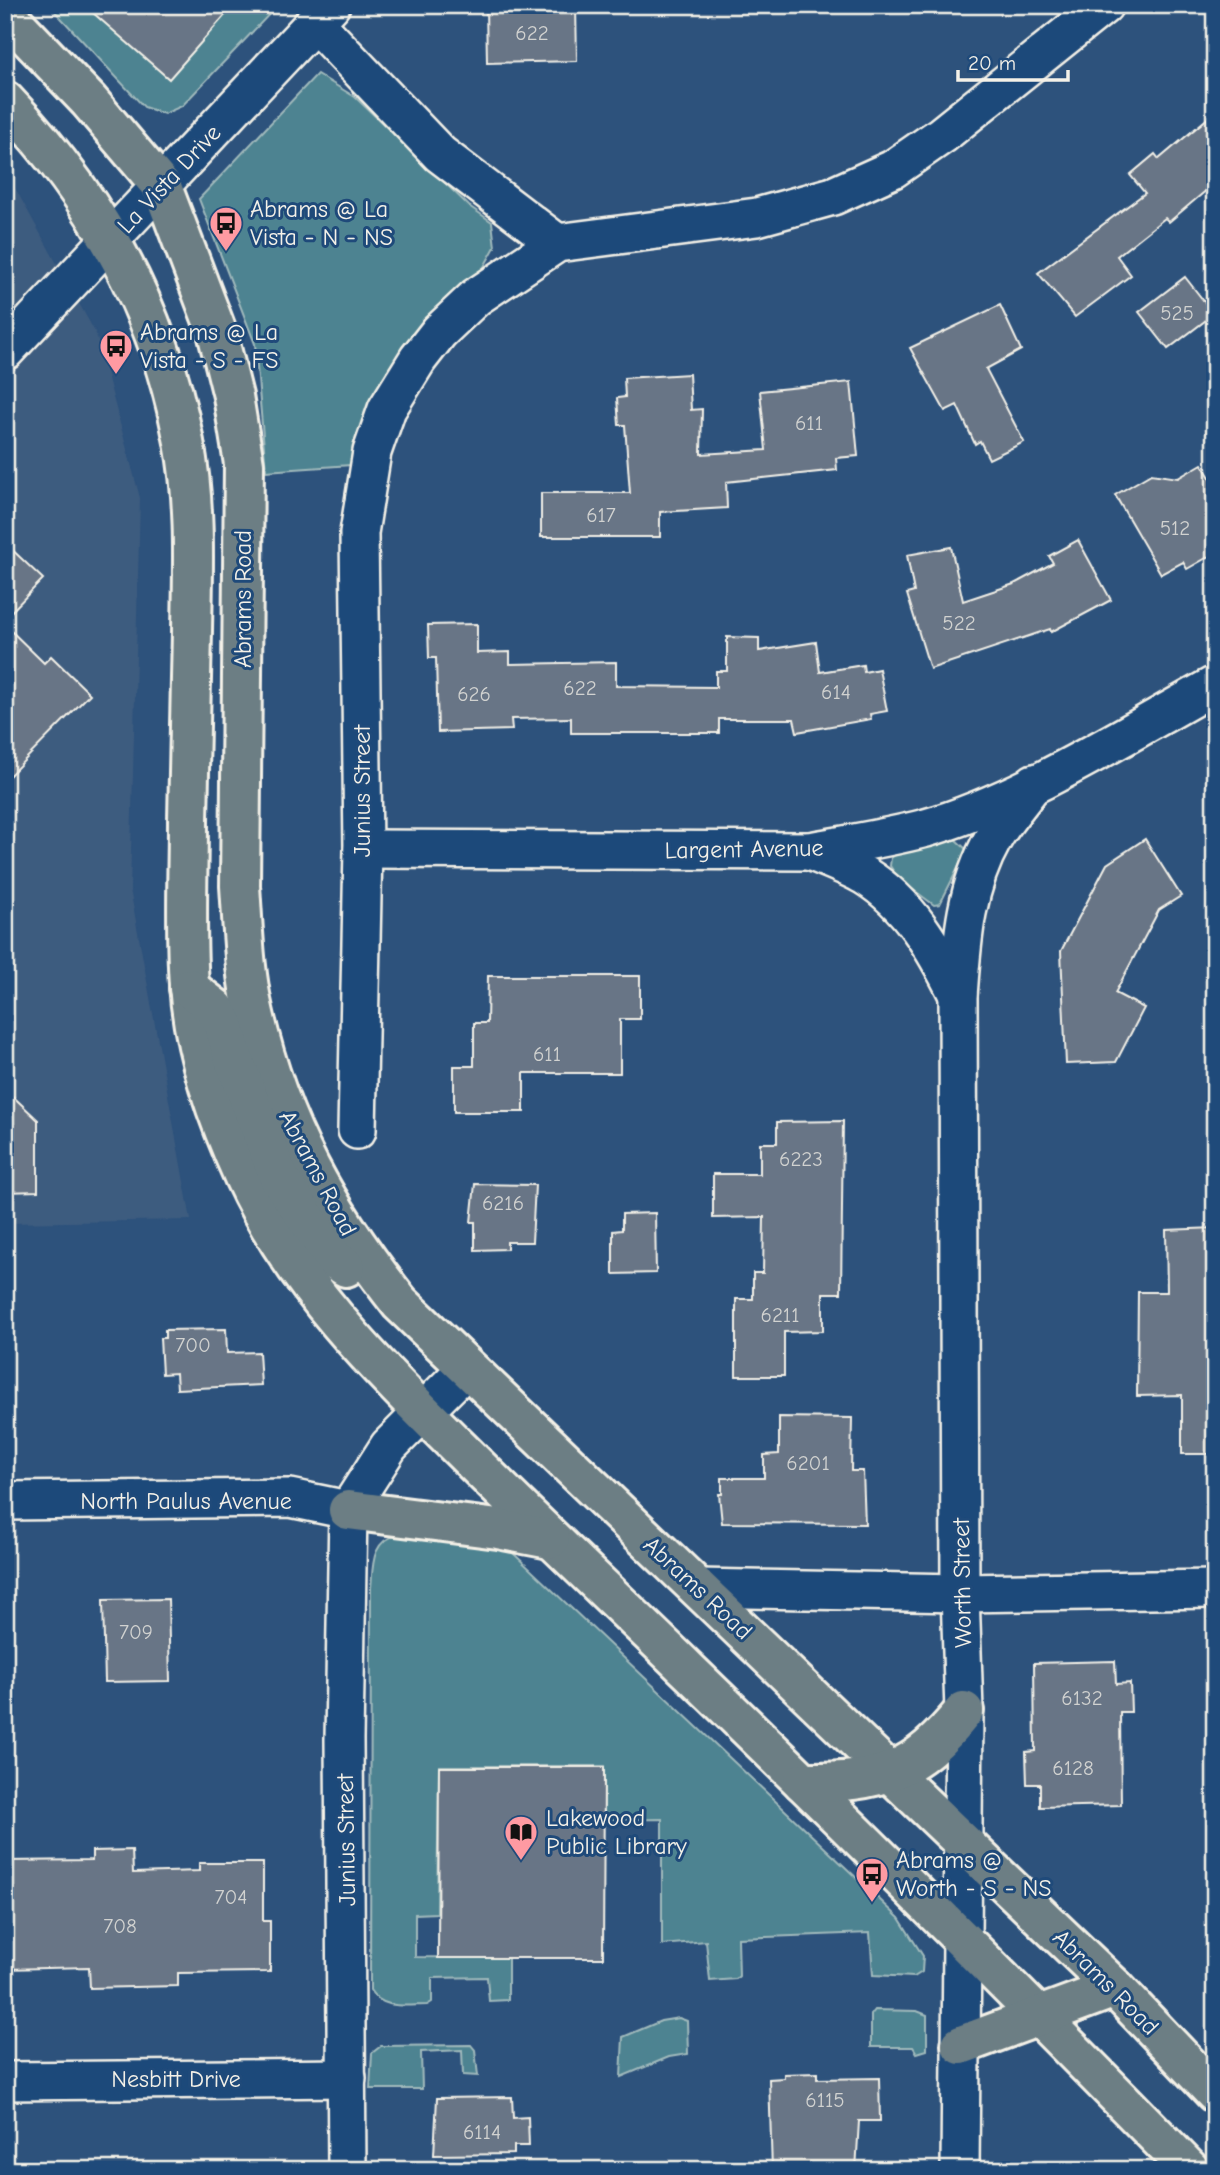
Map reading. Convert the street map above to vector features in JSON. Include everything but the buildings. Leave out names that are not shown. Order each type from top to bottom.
[{"type":"main road","name":"Abrams Road","points":[[5,13],[89,101],[162,187],[217,332],[233,396],[244,464],[240,886],[253,1012],[270,1074],[288,1123],[337,1219],[401,1303],[1115,1988],[1215,2093]]},
{"type":"main road","name":"Abrams Road","points":[[5,101],[43,140],[113,240],[152,330],[172,391],[185,447],[194,534],[187,902],[189,988],[197,1041],[225,1132],[251,1192],[281,1245],[326,1308],[422,1412],[803,1782],[1040,2016],[1190,2170]]},
{"type":"main road","points":[[189,988],[215,1008],[224,1025],[233,1057],[279,1178],[307,1222],[335,1259],[359,1274],[384,1282]]},
{"type":"main road","points":[[348,1510],[498,1529],[550,1539]]},
{"type":"main road","points":[[803,1782],[852,1782],[890,1771],[917,1759],[943,1736],[964,1710]]},
{"type":"main road","points":[[961,2045],[1115,1988]]},
{"type":"street","points":[[323,14],[440,154],[557,243],[757,217],[833,196],[892,169],[942,135],[1104,5]]},
{"type":"street","name":"La Vista Drive","points":[[5,351],[113,240],[323,14]]},
{"type":"street","name":"Junius Street","points":[[357,1130],[363,849],[359,533],[372,452],[387,409],[439,332],[476,297],[557,243]]},
{"type":"street","name":"Largent Avenue","points":[[363,849],[810,851],[928,827],[1034,783],[1215,685]]},
{"type":"street","name":"Worth Street","points":[[960,2170],[964,1710],[960,1593],[958,996],[963,932],[971,888],[993,839],[1034,783]]},
{"type":"street","name":"Worth Street","points":[[810,851],[864,876],[890,895],[921,928],[958,996]]},
{"type":"street","points":[[348,1510],[389,1446],[467,1368]]},
{"type":"street","name":"North Paulus Avenue","points":[[5,1501],[290,1498],[348,1510]]},
{"type":"street","name":"Junius Street","points":[[347,2170],[344,1739],[348,1510]]},
{"type":"street","points":[[698,1588],[960,1593],[1215,1589]]},
{"type":"street","name":"Nesbitt Drive","points":[[5,2081],[346,2078]]},
{"type":"shaded area","points":[[5,177],[15,188],[96,334],[140,498],[130,889],[191,1220],[5,1223]]},
{"type":"green space","points":[[49,5],[278,5],[182,106],[164,114],[144,107]]},
{"type":"green space","points":[[317,74],[355,97],[469,206],[492,222],[495,247],[475,283],[430,327],[354,442],[351,465],[266,471],[255,344],[199,199]]},
{"type":"green space","points":[[955,839],[967,850],[940,904],[934,905],[899,879],[890,866],[891,858],[897,854]]},
{"type":"green space","points":[[397,1535],[501,1546],[513,1553],[899,1918],[923,1956],[922,1972],[914,1977],[873,1975],[870,1933],[738,1938],[739,1976],[736,1979],[710,1981],[706,1941],[662,1945],[662,1819],[604,1820],[604,1766],[439,1766],[437,1913],[415,1914],[415,1957],[508,1958],[508,2000],[489,2001],[487,1977],[432,1978],[432,2002],[427,2005],[403,2006],[381,2001],[370,1990],[371,1588],[373,1563],[378,1549],[388,1538]]},
{"type":"green space","points":[[875,2010],[917,2011],[927,2015],[927,2050],[917,2053],[913,2047],[871,2047],[871,2015]]},
{"type":"green space","points":[[679,2018],[687,2021],[688,2054],[669,2057],[621,2077],[623,2037],[661,2021]]},
{"type":"green space","points":[[471,2045],[475,2050],[478,2076],[463,2075],[462,2050],[421,2052],[422,2089],[370,2089],[372,2053],[381,2046]]},
{"type":"place","name":"Abrams @ La Vista - N - NS","points":[[226,253]]},
{"type":"place","name":"Abrams @ La Vista - S - FS","points":[[116,376]]},
{"type":"place","name":"Lakewood Public Library","points":[[521,1862]]},
{"type":"place","name":"Abrams @ Worth - S - NS","points":[[872,1904]]}]
